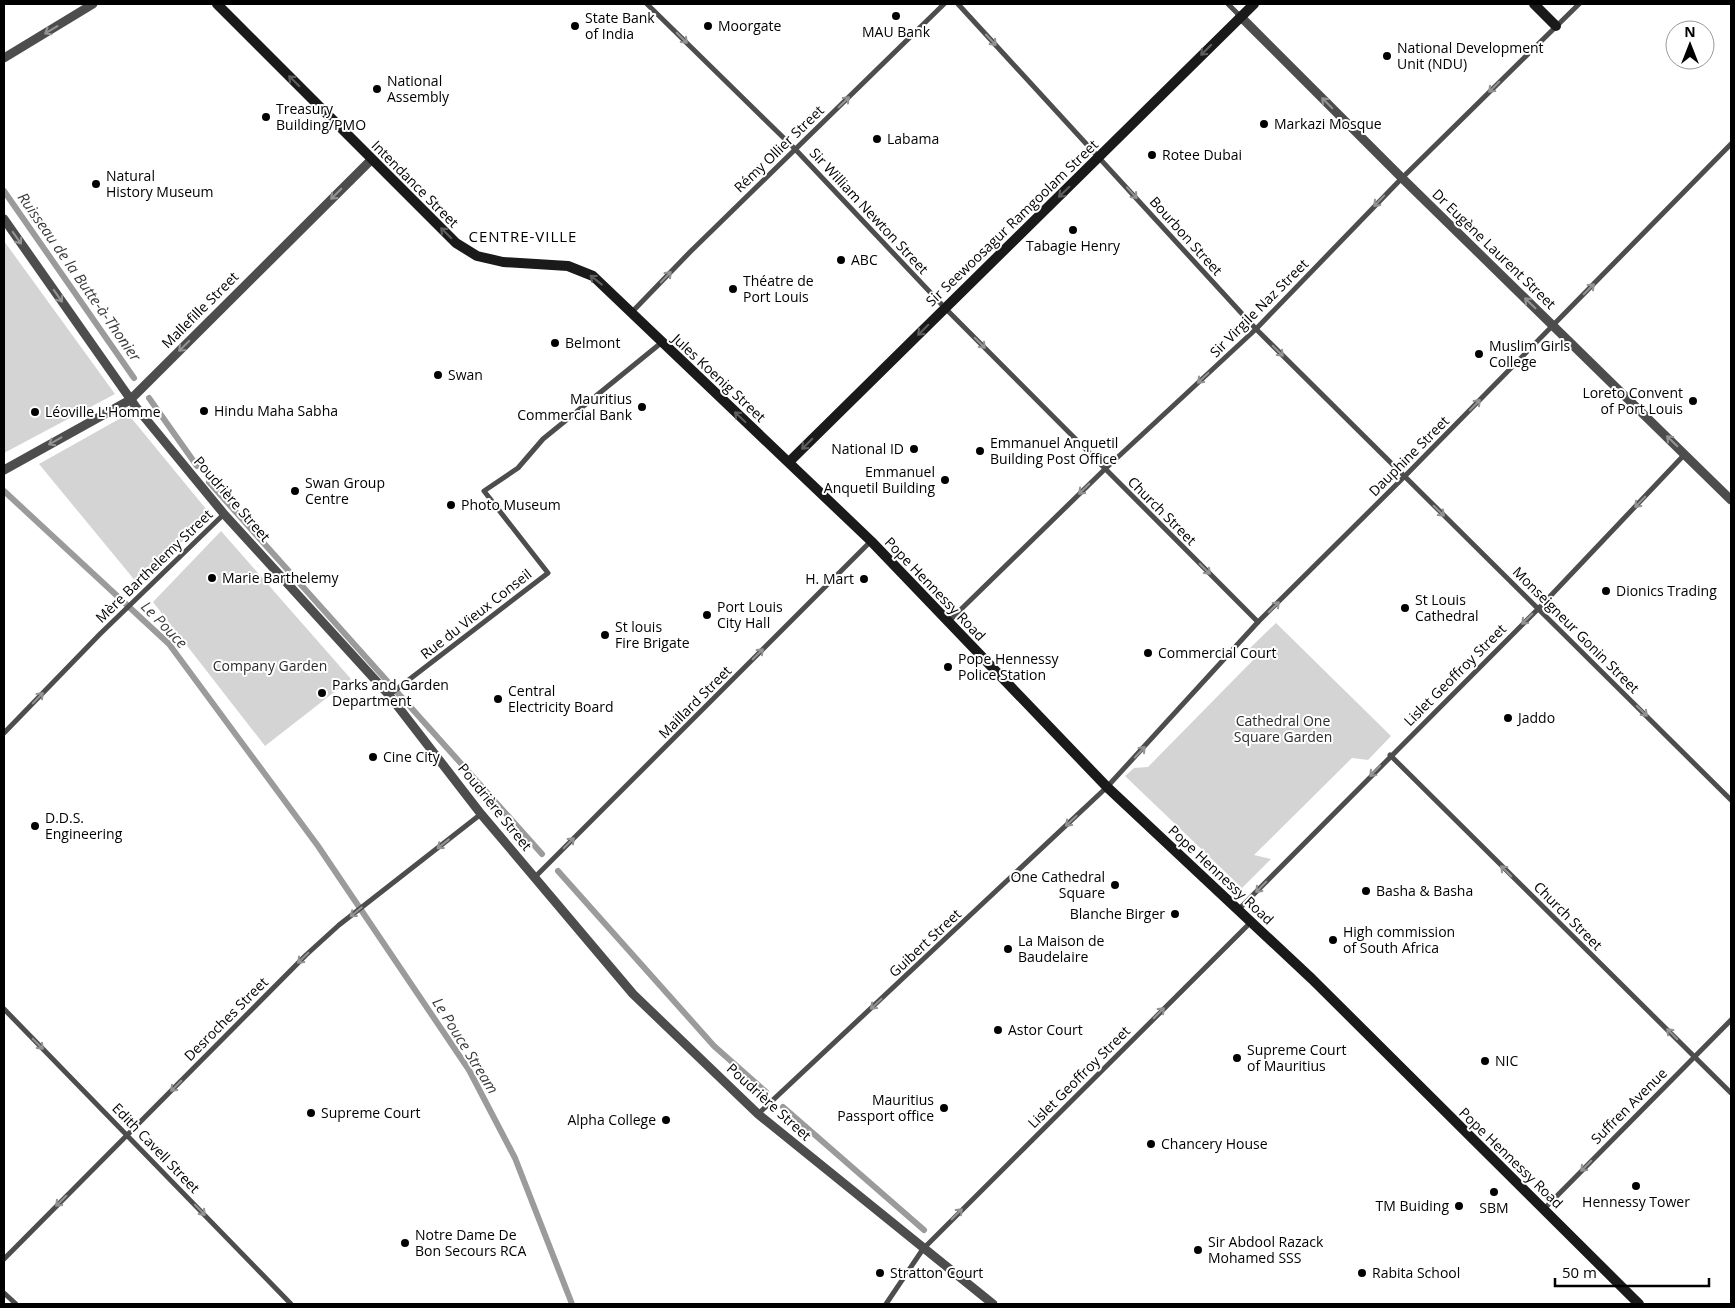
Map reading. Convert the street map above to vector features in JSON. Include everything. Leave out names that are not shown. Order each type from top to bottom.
[{"type":"main road","name":"Intendance Street","points":[[217,4],[456,243],[470,252],[503,262],[568,266],[593,276],[632,312]]},
{"type":"main road","name":"Sir Seewoosagur Ramgoolam Street","points":[[789,462],[1254,4]]},
{"type":"main road","points":[[1534,4],[1556,26]]},
{"type":"main road","name":"Jules Koenig Street","points":[[632,312],[661,343],[789,462]]},
{"type":"main road","name":"Pope Hennessy Road","points":[[789,462],[870,541],[1107,787],[1239,909],[1639,1304]]},
{"type":"street","name":"Sir William Newton Street","points":[[647,4],[795,149],[945,308]]},
{"type":"street","name":"Rémy Ollier Street","points":[[632,312],[944,4]]},
{"type":"street","name":"Bourbon Street","points":[[958,4],[1256,329],[1404,477]]},
{"type":"street","points":[[1228,4],[1240,16]]},
{"type":"street","name":"Sir Virgile Naz Street","points":[[948,622],[1105,469],[1256,329],[1402,178],[1579,4]]},
{"type":"street","points":[[4,58],[90,5]]},
{"type":"street","name":"Dr Eugène Laurent Street","points":[[1240,16],[1402,178],[1731,500]]},
{"type":"street","name":"Dauphine Street","points":[[1107,787],[1258,622],[1404,477],[1731,144]]},
{"type":"street","name":"Mallefille Street","points":[[4,470],[130,400],[371,160]]},
{"type":"street","name":"Poudrière Street","points":[[4,219],[130,400],[224,514],[390,694],[481,814],[633,994],[758,1114],[993,1304]]},
{"type":"street","name":"Church Street","points":[[945,308],[1258,622]]},
{"type":"street","name":"Rue du Vieux Conseil","points":[[390,694],[548,573],[484,492],[518,468],[543,439],[661,343]]},
{"type":"street","name":"Lislet Geoffroy Street","points":[[1239,909],[1390,755],[1539,608],[1685,454]]},
{"type":"street","name":"Monseigneur Gonin Street","points":[[1404,477],[1539,608],[1731,800]]},
{"type":"street","name":"Mère Barthelemy Street","points":[[4,733],[100,634],[224,514]]},
{"type":"street","name":"Maillard Street","points":[[535,878],[870,541]]},
{"type":"street","name":"Church Street","points":[[1390,755],[1731,1093]]},
{"type":"street","name":"Guibert Street","points":[[758,1114],[1107,787]]},
{"type":"street","name":"Desroches Street","points":[[4,1258],[306,955],[339,925],[481,814]]},
{"type":"street","name":"Lislet Geoffroy Street","points":[[886,1304],[923,1249],[1251,921]]},
{"type":"street","name":"Edith Cavell Street","points":[[4,1009],[291,1304]]},
{"type":"street","name":"Suffren Avenue","points":[[1544,1209],[1731,1020]]},
{"type":"street","points":[[4,1293],[16,1304]]},
{"type":"green space","points":[[4,241],[115,394],[4,453]]},
{"type":"green space","points":[[128,414],[211,515],[137,583],[39,464]]},
{"type":"green space","name":"Company Garden","points":[[221,531],[351,679],[265,746],[153,602]]},
{"type":"green space","name":"Cathedral One Square Garden","points":[[1276,623],[1391,736],[1368,760],[1352,758],[1254,855],[1271,859],[1242,888],[1125,776],[1134,768],[1148,767],[1263,650],[1248,650]]},
{"type":"waterway","name":"Ruisseau de la Butte-à-Thonier","points":[[4,191],[134,378]]},
{"type":"waterway","points":[[149,398],[197,466]]},
{"type":"waterway","points":[[209,482],[542,854]]},
{"type":"waterway","name":"Le Pouce Stream","points":[[4,491],[169,644],[318,846],[469,1070],[515,1158],[572,1304]]},
{"type":"waterway","points":[[558,871],[714,1046],[766,1092]]},
{"type":"waterway","points":[[783,1107],[924,1230]]},
{"type":"place","name":"MAU Bank","points":[[896,16]]},
{"type":"place","name":"State Bank of India","points":[[575,26]]},
{"type":"place","name":"Moorgate","points":[[708,26]]},
{"type":"place","name":"National Development Unit (NDU)","points":[[1387,56]]},
{"type":"place","name":"National Assembly","points":[[377,89]]},
{"type":"place","name":"Treasury Building/PMO","points":[[266,117]]},
{"type":"place","name":"Markazi Mosque","points":[[1264,124]]},
{"type":"place","name":"Labama","points":[[877,139]]},
{"type":"place","name":"Rotee Dubai","points":[[1152,155]]},
{"type":"place","name":"Natural History Museum","points":[[96,184]]},
{"type":"place","name":"Tabagie Henry","points":[[1073,230]]},
{"type":"place","name":"ABC","points":[[841,260]]},
{"type":"place","name":"Théatre de Port Louis","points":[[733,289]]},
{"type":"place","name":"Belmont","points":[[555,343]]},
{"type":"place","name":"Muslim Girls College","points":[[1479,354]]},
{"type":"place","name":"Swan","points":[[438,375]]},
{"type":"place","name":"Loreto Convent of Port Louis","points":[[1693,401]]},
{"type":"place","name":"Mauritius Commercial Bank","points":[[642,407]]},
{"type":"place","name":"Hindu Maha Sabha","points":[[204,411]]},
{"type":"place","name":"Léoville L'Homme","points":[[35,412]]},
{"type":"place","name":"National ID","points":[[914,449]]},
{"type":"place","name":"Emmanuel Anquetil Building Post Office","points":[[980,451]]},
{"type":"place","name":"Emmanuel Anquetil Building","points":[[945,480]]},
{"type":"place","name":"Swan Group Centre","points":[[295,491]]},
{"type":"place","name":"Photo Museum","points":[[451,505]]},
{"type":"place","name":"Marie Barthelemy","points":[[212,578]]},
{"type":"place","name":"H. Mart","points":[[864,579]]},
{"type":"place","name":"Dionics Trading","points":[[1606,591]]},
{"type":"place","name":"St Louis Cathedral","points":[[1405,608]]},
{"type":"place","name":"Port Louis City Hall","points":[[707,615]]},
{"type":"place","name":"St louis Fire Brigate","points":[[605,635]]},
{"type":"place","name":"Commercial Court","points":[[1148,653]]},
{"type":"place","name":"Pope Hennessy Police Station","points":[[948,667]]},
{"type":"place","name":"Parks and Garden Department","points":[[322,693]]},
{"type":"place","name":"Central Electricity Board","points":[[498,699]]},
{"type":"place","name":"Jaddo","points":[[1508,718]]},
{"type":"place","name":"Cine City","points":[[373,757]]},
{"type":"place","name":"D.D.S. Engineering","points":[[35,826]]},
{"type":"place","name":"One Cathedral Square","points":[[1115,885]]},
{"type":"place","name":"Basha & Basha","points":[[1366,891]]},
{"type":"place","name":"Blanche Birger","points":[[1175,914]]},
{"type":"place","name":"High commission of South Africa","points":[[1333,940]]},
{"type":"place","name":"La Maison de Baudelaire","points":[[1008,949]]},
{"type":"place","name":"Astor Court","points":[[998,1030]]},
{"type":"place","name":"Supreme Court of Mauritius","points":[[1237,1058]]},
{"type":"place","name":"NIC","points":[[1485,1061]]},
{"type":"place","name":"Mauritius Passport office","points":[[944,1108]]},
{"type":"place","name":"Supreme Court","points":[[311,1113]]},
{"type":"place","name":"Alpha College","points":[[666,1120]]},
{"type":"place","name":"Chancery House","points":[[1151,1144]]},
{"type":"place","name":"Hennessy Tower","points":[[1636,1186]]},
{"type":"place","name":"SBM","points":[[1494,1192]]},
{"type":"place","name":"TM Buiding","points":[[1459,1206]]},
{"type":"place","name":"Notre Dame De Bon Secours RCA","points":[[405,1243]]},
{"type":"place","name":"Sir Abdool Razack Mohamed SSS","points":[[1198,1250]]},
{"type":"place","name":"Stratton Court","points":[[880,1273]]},
{"type":"place","name":"Rabita School","points":[[1362,1273]]},
{"type":"district","name":"CENTRE-VILLE","points":[[523,237]]},
{"type":"water label","name":"Le Pouce","points":[[164,625]]}]
